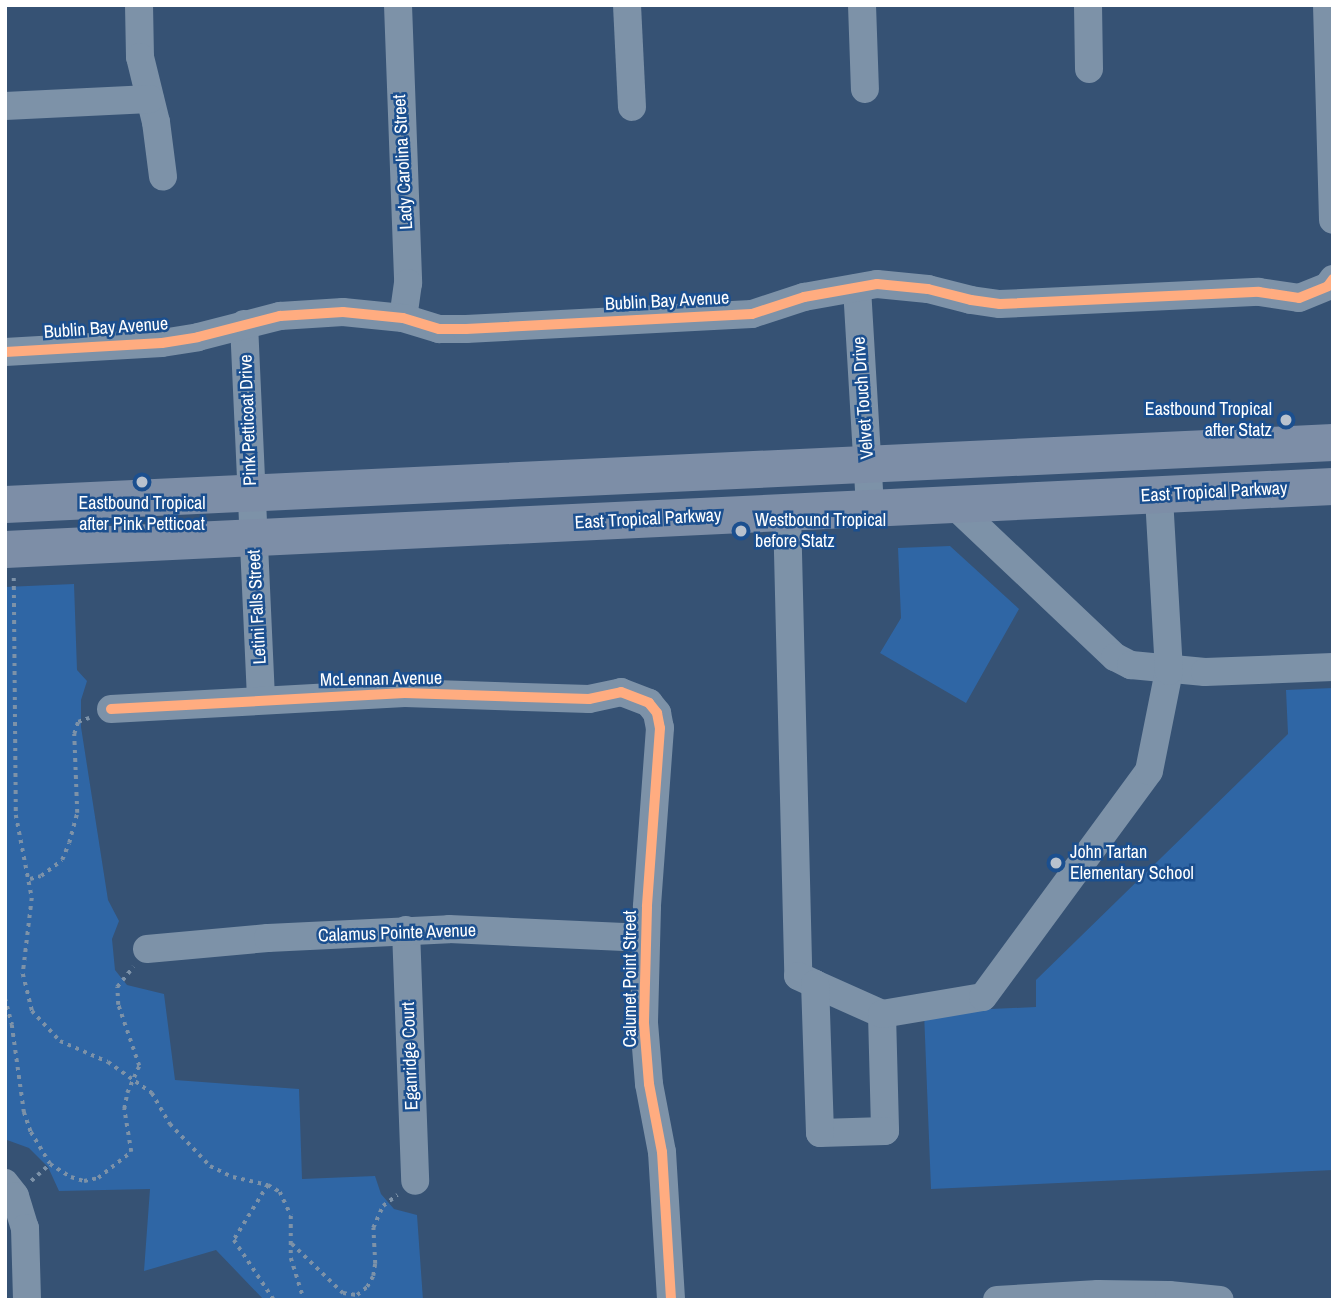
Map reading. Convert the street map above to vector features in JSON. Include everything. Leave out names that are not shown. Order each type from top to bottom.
[{"type":"main road","name":"East Tropical Parkway","points":[[9,562],[252,515],[867,463],[1333,442]]},
{"type":"main road","name":"East Tropical Parkway","points":[[5,504],[252,515],[787,512],[1333,486]]},
{"type":"street","points":[[139,5],[140,57],[163,177]]},
{"type":"street","name":"Lady Carolina Street","points":[[398,5],[408,283],[403,318]]},
{"type":"street","points":[[627,5],[632,107]]},
{"type":"street","points":[[862,5],[865,89]]},
{"type":"street","points":[[1088,5],[1089,69]]},
{"type":"street","points":[[1327,5],[1333,220]]},
{"type":"street","points":[[5,106],[150,99]]},
{"type":"street","name":"Bublin Bay Avenue","points":[[5,352],[162,343],[198,337],[280,316],[343,312],[403,318],[439,329],[466,330],[752,314],[804,297],[877,284],[901,285],[1000,304],[1259,292],[1299,298],[1330,282]]},
{"type":"street","name":"Velvet Touch Drive","points":[[857,288],[870,508]]},
{"type":"street","name":"Pink Petticoat Drive","points":[[244,324],[252,515]]},
{"type":"street","points":[[787,512],[798,976],[881,1014],[984,997],[1149,771],[1169,671],[1159,495]]},
{"type":"street","points":[[953,504],[1115,657],[1131,666],[1205,672],[1333,667]]},
{"type":"street","name":"Letini Falls Street","points":[[252,515],[261,699]]},
{"type":"street","name":"McLennan Avenue","points":[[111,709],[405,693],[589,699],[621,692],[649,703]]},
{"type":"street","name":"Calumet Point Street","points":[[649,703],[657,713],[660,728],[646,938],[644,1023],[649,1084],[662,1152],[671,1300]]},
{"type":"street","name":"Calamus Pointe Avenue","points":[[147,949],[406,930],[502,930],[646,938]]},
{"type":"street","name":"Eganridge Court","points":[[406,930],[415,1181]]},
{"type":"street","points":[[815,984],[820,1133],[885,1131],[881,1014]]},
{"type":"street","points":[[6,1183],[15,1196],[25,1228],[27,1300]]},
{"type":"street","points":[[997,1300],[1169,1295],[1220,1300]]},
{"type":"path","points":[[9,562],[16,815],[32,898],[23,974],[32,1011],[60,1041],[108,1062],[152,1093],[170,1124],[211,1166],[233,1177],[268,1185],[281,1192],[288,1203],[291,1258],[304,1300]]},
{"type":"path","points":[[30,879],[41,876],[62,860],[69,843],[77,813],[75,734],[78,722],[111,709]]},
{"type":"path","points":[[5,998],[12,1025],[24,1112],[50,1164],[84,1181],[98,1178],[131,1152],[124,1109],[139,1066],[118,1004],[117,987],[147,949]]},
{"type":"path","points":[[292,1244],[344,1293],[357,1295],[367,1287],[373,1276],[373,1227],[383,1206],[415,1181]]},
{"type":"path","points":[[268,1185],[234,1240],[274,1300]]},
{"type":"shaded area","points":[[950,546],[1019,609],[966,703],[880,653],[901,618],[898,548]]},
{"type":"shaded area","points":[[74,584],[77,670],[87,681],[81,700],[81,727],[108,900],[119,921],[112,939],[115,970],[127,985],[164,994],[175,1080],[299,1089],[302,1179],[375,1176],[381,1194],[394,1209],[417,1215],[423,1300],[264,1300],[216,1250],[144,1271],[150,1189],[59,1191],[48,1167],[29,1148],[7,1140],[5,587]]},
{"type":"shaded area","points":[[1333,688],[1333,1170],[931,1189],[924,1012],[1036,1007],[1036,980],[1288,734],[1286,690]]},
{"type":"cycle path","points":[[5,352],[162,343],[198,337],[280,316],[343,312],[403,318],[439,329],[466,329],[752,314],[804,297],[877,284],[928,289],[1000,304],[1259,292],[1299,298],[1328,286],[1333,279]]},
{"type":"cycle path","points":[[111,709],[405,693],[589,699],[621,692],[649,703],[657,713],[660,728],[647,907],[644,1023],[649,1084],[662,1152],[671,1300]]},
{"type":"place","name":"Eastbound Tropical after Statz","points":[[1286,420]]},
{"type":"place","name":"Eastbound Tropical after Pink Petticoat","points":[[142,482]]},
{"type":"place","name":"Westbound Tropical before Statz","points":[[741,531]]},
{"type":"place","name":"John Tartan Elementary School","points":[[1056,863]]}]
